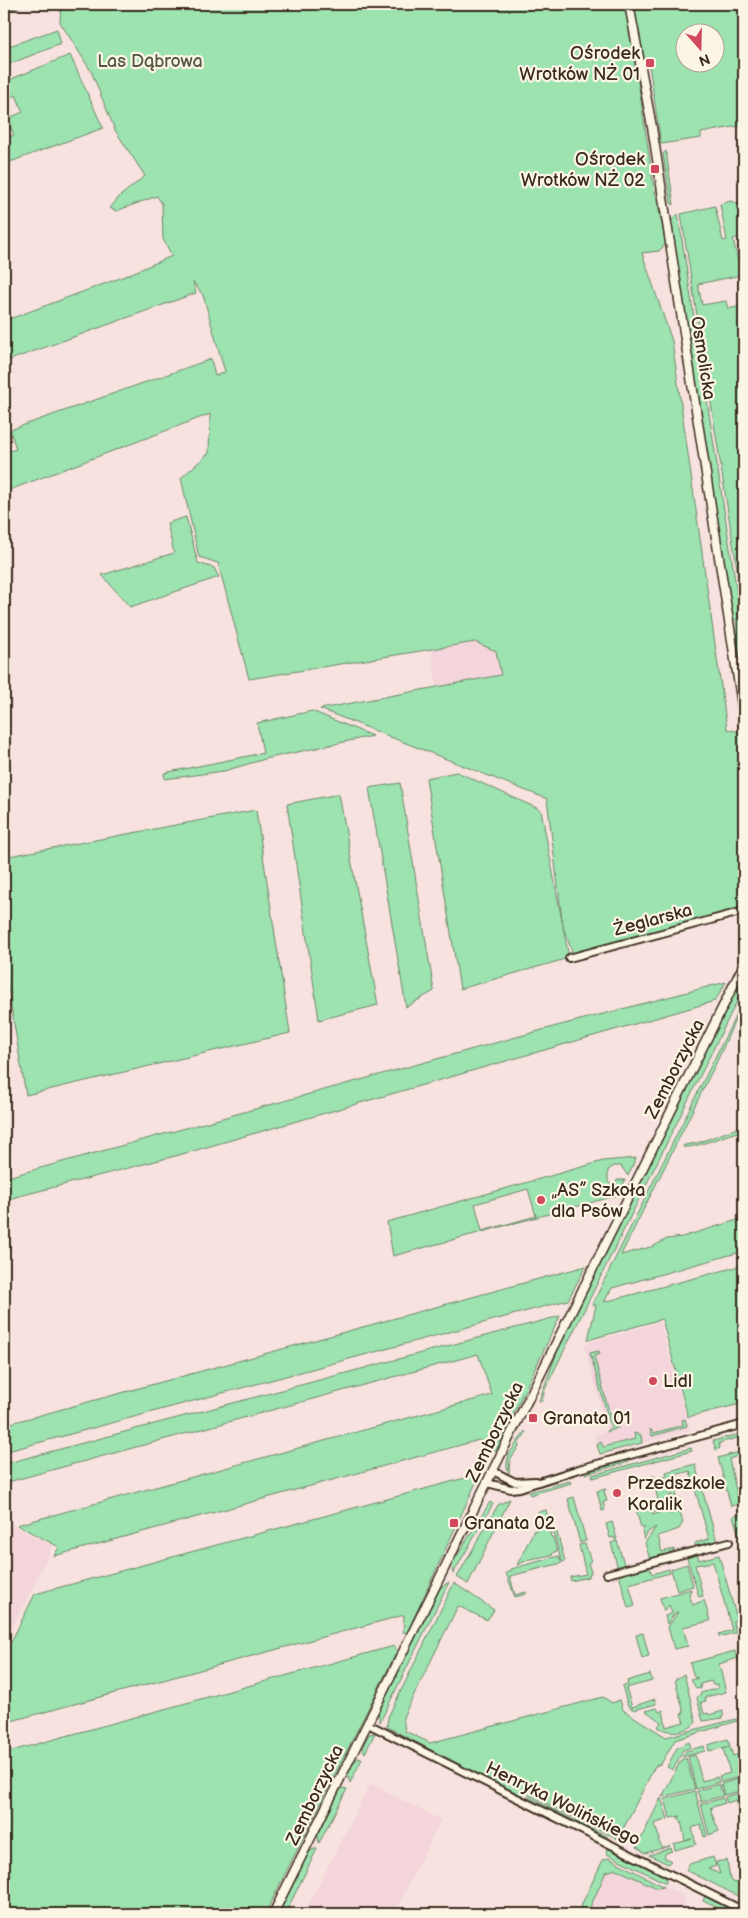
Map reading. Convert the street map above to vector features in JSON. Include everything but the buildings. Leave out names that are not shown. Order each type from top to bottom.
[{"type":"street","name":"Osmolicka","points":[[629,4],[652,127],[744,718]]},
{"type":"street","name":"Żeglarska","points":[[569,958],[744,911]]},
{"type":"street","name":"Zemborzycka","points":[[273,1914],[744,964]]},
{"type":"street","points":[[487,1483],[512,1489],[744,1424]]},
{"type":"street","points":[[493,1471],[515,1482],[539,1482]]},
{"type":"street","points":[[607,1574],[729,1542]]},
{"type":"street","name":"Henryka Wolińskiego","points":[[368,1724],[744,1911]]},
{"type":"shaded area","points":[[475,642],[496,651],[502,675],[437,687],[431,649]]},
{"type":"shaded area","points":[[660,1322],[690,1430],[600,1454],[594,1435],[607,1431],[585,1348],[587,1343]]},
{"type":"shaded area","points":[[4,1521],[53,1546],[4,1644]]},
{"type":"shaded area","points":[[370,1784],[441,1820],[397,1907],[393,1914],[304,1914]]},
{"type":"shaded area","points":[[609,1858],[684,1896],[684,1914],[577,1914],[603,1860]]},
{"type":"green space","points":[[4,4],[27,4],[4,12]]},
{"type":"green space","name":"Las Dąbrowa","points":[[61,4],[744,4],[744,125],[701,133],[701,138],[661,144],[648,58],[635,61],[653,181],[666,244],[659,251],[642,253],[672,341],[727,729],[744,733],[744,907],[574,957],[563,927],[547,799],[320,709],[501,675],[496,651],[475,642],[249,679],[218,563],[199,557],[181,478],[209,453],[210,414],[4,492],[4,453],[16,449],[10,430],[211,359],[215,376],[225,372],[203,295],[193,282],[196,293],[4,362],[4,321],[120,278],[172,256],[163,239],[162,204],[157,196],[116,211],[110,208],[120,196],[145,176],[115,130],[91,71],[60,22]]},
{"type":"green space","points":[[57,29],[61,44],[4,66],[4,48]]},
{"type":"green space","points":[[70,55],[103,128],[10,162],[6,152],[4,153],[4,139],[14,135],[7,119],[23,112],[16,95],[4,100],[4,82]]},
{"type":"green space","points":[[666,151],[674,205],[671,203],[663,154]]},
{"type":"green space","points":[[731,201],[742,205],[744,213],[744,236],[733,239],[741,275],[698,284],[702,305],[726,301],[728,309],[741,306],[740,294],[744,293],[744,613],[681,214],[715,206],[723,241],[727,240],[720,204]]},
{"type":"green space","points":[[678,214],[744,638],[744,690],[735,631],[737,630],[736,619],[733,619],[671,221]]},
{"type":"green space","points":[[186,517],[198,563],[214,568],[219,577],[130,607],[102,575],[174,553],[167,523]]},
{"type":"green space","points":[[312,711],[372,736],[265,759],[224,771],[165,779],[164,773],[263,753],[257,723]]},
{"type":"green space","points":[[457,772],[541,810],[569,958],[460,989],[426,778]]},
{"type":"green space","points":[[400,783],[434,991],[406,1007],[369,788]]},
{"type":"green space","points":[[339,794],[378,1005],[319,1020],[287,804]]},
{"type":"green space","points":[[256,810],[290,1033],[26,1095],[4,964],[4,857]]},
{"type":"green space","points":[[744,973],[744,987],[545,1389],[542,1401],[539,1401],[559,1347]]},
{"type":"green space","points":[[726,982],[715,1001],[179,1155],[4,1200],[4,1178],[553,1027]]},
{"type":"green space","points":[[744,999],[719,1057],[621,1255],[654,1246],[667,1239],[682,1237],[744,1218],[744,1251],[612,1288],[604,1302],[744,1265],[744,1403],[688,1417],[662,1319],[588,1340],[596,1305],[592,1305]]},
{"type":"green space","points":[[743,1126],[743,1131],[696,1146],[683,1147],[684,1145],[697,1143]]},
{"type":"green space","points":[[636,1158],[628,1176],[621,1166],[614,1166],[608,1170],[608,1181],[612,1188],[614,1188],[617,1180],[625,1180],[619,1195],[393,1256],[387,1222],[603,1161]],"holes":[[[528,1189],[536,1216],[482,1231],[475,1204]]]},
{"type":"green space","points":[[586,1266],[568,1300],[4,1452],[4,1425]]},
{"type":"green space","points":[[560,1316],[496,1451],[479,1440],[54,1556],[59,1547],[17,1525],[492,1395],[478,1354],[4,1483],[4,1464]]},
{"type":"green space","points":[[599,1351],[600,1354],[594,1356],[613,1426],[619,1427],[608,1432],[607,1430],[611,1428],[590,1353]]},
{"type":"green space","points":[[685,1419],[687,1426],[652,1436],[650,1429],[654,1433],[683,1425],[682,1420]]},
{"type":"green space","points":[[525,1431],[526,1433],[510,1460],[509,1473],[507,1462],[509,1456]]},
{"type":"green space","points":[[634,1433],[641,1435],[642,1443],[600,1454],[597,1445],[601,1442],[603,1447],[635,1439]]},
{"type":"green space","points":[[744,1433],[744,1436],[719,1443],[720,1448],[716,1450],[713,1441]]},
{"type":"green space","points":[[691,1448],[692,1451],[593,1478],[592,1475]]},
{"type":"green space","points":[[743,1451],[744,1454],[729,1459],[739,1504],[731,1506],[718,1458]]},
{"type":"green space","points":[[623,1461],[629,1462],[585,1474],[589,1470]]},
{"type":"green space","points":[[695,1464],[717,1542],[696,1548],[695,1543],[709,1539],[690,1471],[671,1476],[679,1504],[675,1505],[666,1472]]},
{"type":"green space","points":[[480,1474],[407,1633],[403,1632],[404,1615],[4,1723],[4,1656],[35,1594]]},
{"type":"green space","points":[[652,1476],[656,1479],[665,1476],[671,1499],[664,1510],[655,1512],[652,1502],[658,1500]]},
{"type":"green space","points":[[570,1481],[571,1483],[530,1495],[529,1492]]},
{"type":"green space","points":[[606,1489],[604,1492],[607,1501],[603,1502],[605,1510],[602,1511],[597,1491]]},
{"type":"green space","points":[[574,1497],[586,1541],[580,1543],[568,1499]]},
{"type":"green space","points":[[510,1499],[468,1584],[457,1577],[498,1505]]},
{"type":"green space","points":[[490,1502],[493,1504],[453,1574],[452,1564]]},
{"type":"green space","points":[[650,1502],[653,1515],[668,1510],[669,1514],[678,1512],[679,1508],[683,1522],[679,1529],[658,1536],[662,1552],[674,1549],[672,1554],[650,1560],[645,1543],[656,1527],[648,1532],[644,1540],[642,1530],[645,1528],[641,1528],[636,1509]]},
{"type":"green space","points":[[546,1510],[552,1532],[550,1532],[551,1537],[553,1537],[557,1551],[552,1553],[553,1555],[530,1559],[517,1565],[534,1530],[536,1531],[538,1526],[540,1518],[538,1512]]},
{"type":"green space","points":[[744,1513],[744,1538],[740,1539],[733,1516]]},
{"type":"green space","points":[[612,1522],[617,1539],[615,1540],[614,1537],[610,1538],[606,1524]]},
{"type":"green space","points":[[556,1529],[564,1562],[561,1560],[553,1530]]},
{"type":"green space","points":[[617,1541],[625,1567],[618,1569],[611,1543]]},
{"type":"green space","points":[[585,1544],[591,1561],[588,1563],[591,1572],[588,1577],[571,1581],[570,1577],[586,1574],[579,1545]]},
{"type":"green space","points":[[697,1553],[699,1560],[719,1555],[737,1619],[733,1621],[736,1632],[720,1637],[719,1634],[732,1630],[713,1562],[695,1565],[703,1596],[699,1597],[687,1558]]},
{"type":"green space","points":[[558,1556],[562,1563],[510,1576],[515,1595],[526,1592],[526,1594],[515,1597],[506,1573],[511,1571],[511,1569]]},
{"type":"green space","points":[[687,1564],[693,1586],[677,1591],[671,1569]]},
{"type":"green space","points":[[649,1566],[652,1574],[669,1569],[670,1573],[629,1584],[635,1606],[628,1608],[619,1574]]},
{"type":"green space","points":[[449,1582],[380,1722],[378,1713],[440,1588]]},
{"type":"green space","points":[[454,1583],[494,1610],[487,1620],[458,1606],[403,1717],[405,1731],[430,1743],[603,1697],[612,1703],[620,1700],[623,1710],[666,1737],[736,1719],[737,1721],[675,1740],[661,1764],[655,1766],[618,1839],[525,1793],[522,1797],[387,1727],[388,1717]]},
{"type":"green space","points":[[691,1589],[689,1595],[693,1605],[704,1600],[710,1621],[683,1627],[688,1646],[674,1649],[668,1627],[678,1612],[675,1613],[667,1624],[665,1616],[672,1613],[669,1605],[664,1611],[660,1598]]},
{"type":"green space","points":[[643,1633],[649,1656],[642,1658],[636,1635]]},
{"type":"green space","points":[[394,1646],[397,1651],[265,1914],[4,1914],[4,1753]]},
{"type":"green space","points":[[735,1651],[736,1655],[741,1654],[741,1662],[739,1662],[738,1658],[719,1664],[726,1692],[705,1697],[706,1701],[701,1702],[704,1714],[708,1713],[709,1715],[723,1711],[723,1718],[703,1721],[697,1698],[701,1693],[718,1688],[717,1684],[713,1685],[711,1681],[700,1684],[701,1689],[696,1688],[691,1680],[698,1678],[694,1677],[690,1663]]},
{"type":"green space","points":[[650,1674],[652,1681],[626,1688],[632,1707],[655,1699],[656,1704],[634,1710],[628,1706],[622,1686],[628,1685],[627,1681]]},
{"type":"green space","points":[[684,1674],[696,1722],[683,1730],[667,1731],[658,1727],[661,1722],[646,1711],[657,1708],[659,1712],[663,1710],[666,1727],[684,1722],[681,1714],[684,1713],[675,1680]]},
{"type":"green space","points":[[375,1733],[365,1753],[362,1748],[369,1734]]},
{"type":"green space","points":[[728,1739],[730,1746],[709,1751],[708,1745]]},
{"type":"green space","points":[[689,1742],[691,1747],[683,1750],[673,1770],[667,1767],[677,1748]]},
{"type":"green space","points":[[744,1743],[743,1824],[740,1819],[741,1814],[738,1812],[739,1808],[737,1809],[736,1800],[727,1803],[725,1797],[742,1792],[739,1777],[721,1782],[719,1776],[730,1773],[723,1748],[730,1747],[733,1756],[739,1754],[737,1745]]},
{"type":"green space","points":[[704,1746],[705,1751],[682,1757],[686,1751]]},
{"type":"green space","points":[[695,1755],[702,1781],[717,1777],[719,1782],[696,1789],[688,1757]]},
{"type":"green space","points":[[686,1758],[695,1789],[662,1797],[681,1760]]},
{"type":"green space","points":[[362,1759],[350,1783],[347,1774],[355,1760]]},
{"type":"green space","points":[[737,1779],[740,1791],[724,1795],[721,1784]]},
{"type":"green space","points":[[719,1784],[723,1796],[700,1802],[701,1799],[697,1791]]},
{"type":"green space","points":[[343,1788],[347,1789],[319,1843],[318,1835],[339,1791]]},
{"type":"green space","points":[[695,1791],[707,1836],[704,1837],[701,1825],[692,1828],[696,1844],[675,1850],[674,1844],[685,1841],[681,1821],[678,1817],[681,1816],[670,1818],[665,1799]]},
{"type":"green space","points":[[529,1797],[607,1836],[607,1839],[526,1799]]},
{"type":"green space","points":[[661,1798],[668,1819],[654,1824],[660,1839],[658,1840],[661,1848],[670,1846],[645,1853],[637,1847]]},
{"type":"green space","points":[[723,1798],[725,1803],[710,1808],[712,1808],[711,1812],[719,1831],[709,1835],[701,1804]]},
{"type":"green space","points":[[608,1847],[663,1875],[666,1883],[607,1854]]},
{"type":"green space","points":[[671,1848],[672,1851],[666,1853],[664,1857],[671,1861],[668,1864],[649,1855]]},
{"type":"green space","points":[[317,1849],[285,1914],[278,1914],[309,1852]]},
{"type":"green space","points":[[713,1857],[716,1866],[708,1869],[720,1874],[716,1862],[727,1860],[730,1880],[734,1883],[744,1880],[744,1899],[686,1870],[689,1864]]},
{"type":"green space","points":[[609,1858],[664,1887],[657,1888],[616,1869],[606,1872],[587,1914],[577,1914],[603,1860]]},
{"type":"green space","points":[[705,1896],[741,1914],[729,1914],[703,1901]]},
{"type":"place","name":"Ośrodek Wrotków NŻ 01","points":[[650,63]]},
{"type":"place","name":"Ośrodek Wrotków NŻ 02","points":[[655,169]]},
{"type":"place","name":"„AS” Szkoła dla Psów","points":[[541,1200]]},
{"type":"place","name":"Lidl","points":[[653,1381]]},
{"type":"place","name":"Granata 01","points":[[533,1418]]},
{"type":"place","name":"Przedszkole Koralik","points":[[617,1493]]},
{"type":"place","name":"Granata 02","points":[[454,1523]]}]
